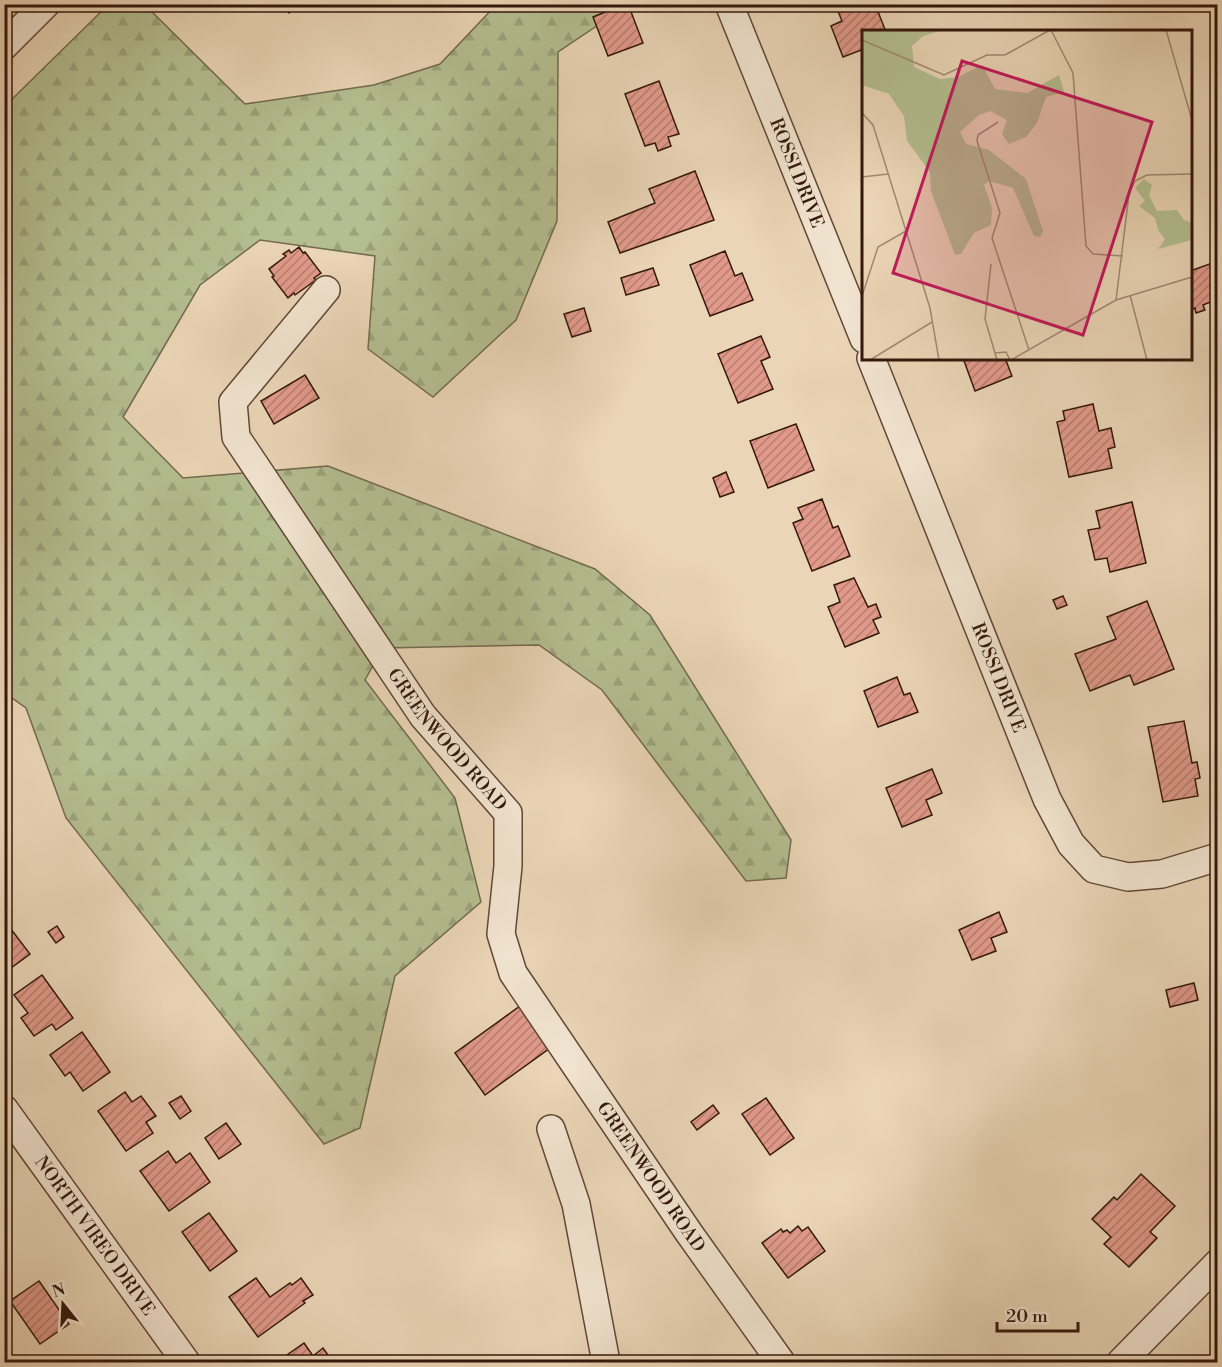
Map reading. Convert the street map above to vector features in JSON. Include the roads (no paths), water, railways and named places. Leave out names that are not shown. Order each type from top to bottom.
[{"type":"street","points":[[4,46],[46,4]]},
{"type":"street","name":"ROSSI DRIVE","points":[[729,4],[862,334]]},
{"type":"street","name":"GREENWOOD ROAD","points":[[326,290],[233,402],[236,437],[423,716],[508,813],[507,866],[501,934],[513,974],[781,1362]]},
{"type":"street","name":"ROSSI DRIVE","points":[[872,360],[1047,799],[1071,844],[1094,869],[1128,877],[1162,874],[1218,857]]},
{"type":"street","name":"NORTH VIREO DRIVE","points":[[4,1109],[186,1362]]},
{"type":"street","points":[[551,1129],[576,1204],[606,1362]]},
{"type":"street","points":[[1121,1362],[1218,1263]]}]
